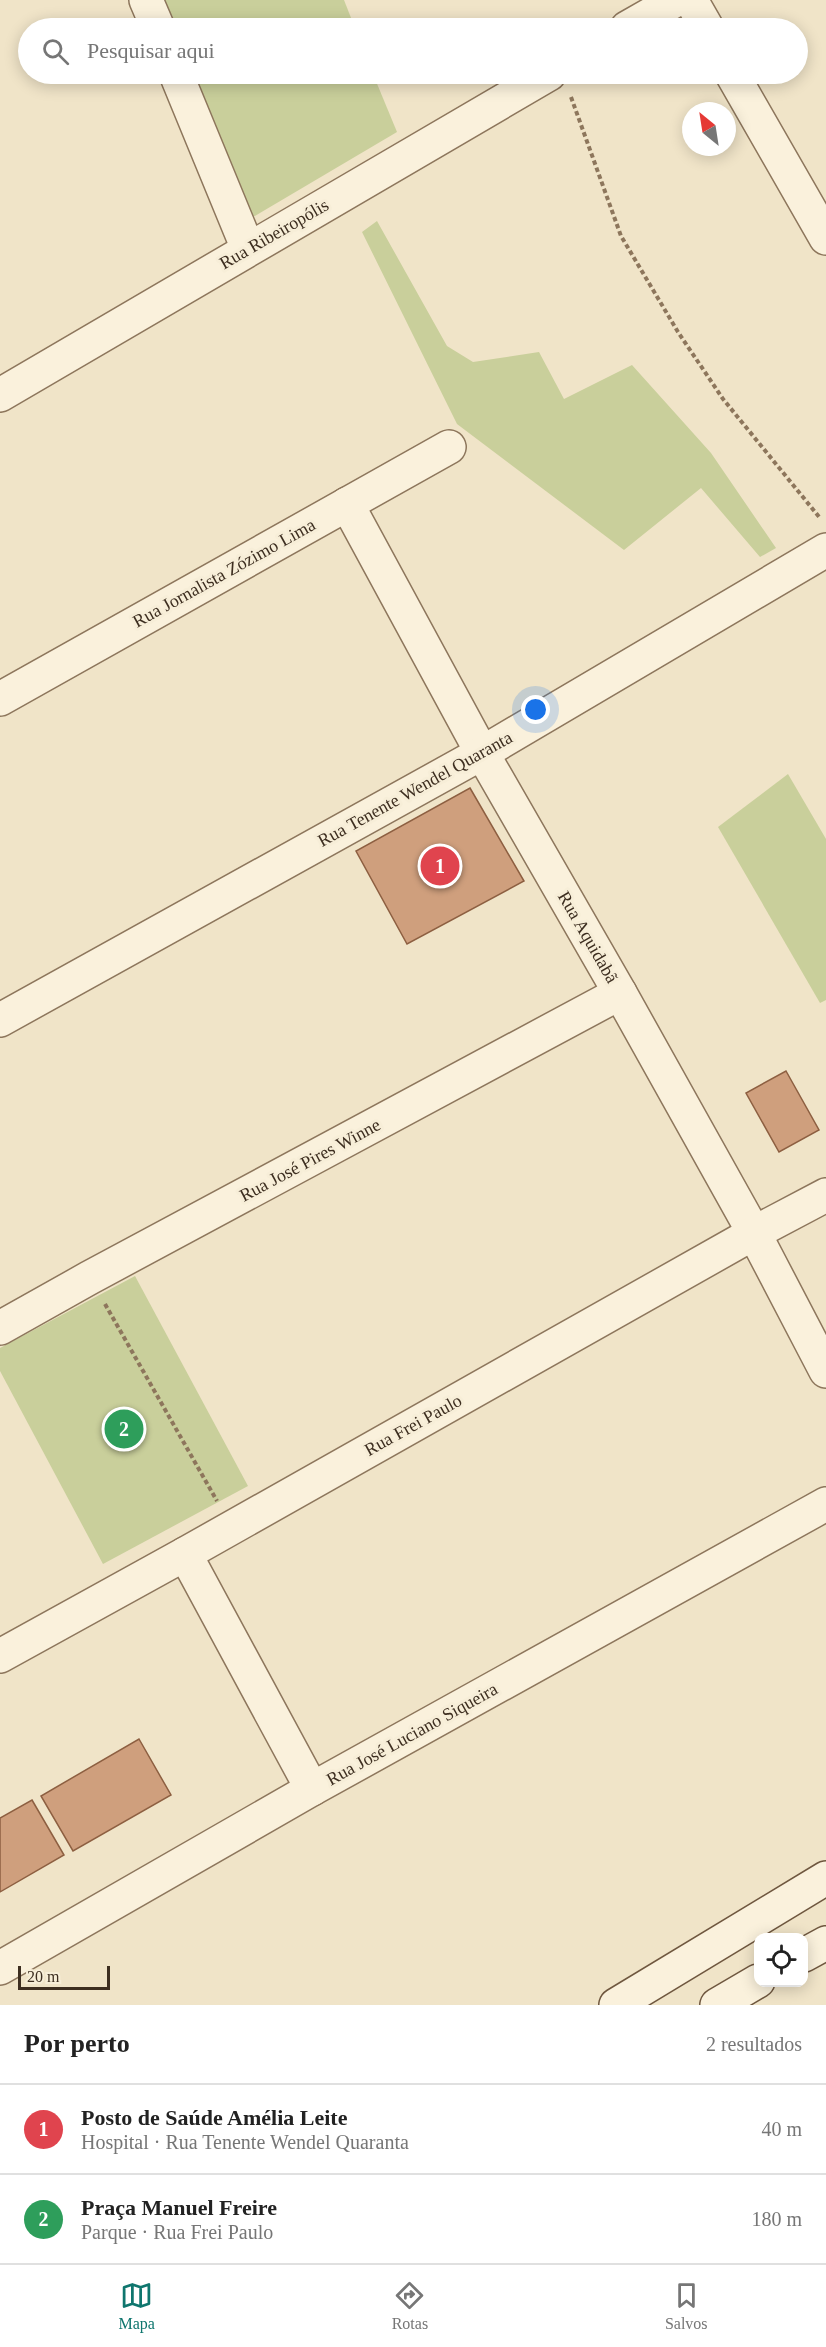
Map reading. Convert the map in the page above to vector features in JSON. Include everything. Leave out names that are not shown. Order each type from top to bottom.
[{"type":"street","points":[[146,0],[154,18]]},
{"type":"street","points":[[644,18],[676,0]]},
{"type":"street","points":[[691,0],[701,18]]},
{"type":"street","points":[[180,84],[248,249]]},
{"type":"street","name":"Rua Ribeiropólis","points":[[0,395],[248,249],[560,84]]},
{"type":"street","points":[[738,84],[826,238]]},
{"type":"street","name":"Rua Jornalista Zózimo Lima","points":[[0,699],[449,447]]},
{"type":"street","name":"Rua Aquidabã","points":[[347,504],[482,753],[754,1233],[826,1371]]},
{"type":"street","name":"Rua Tenente Wendel Quaranta","points":[[0,1020],[482,753],[826,550]]},
{"type":"street","name":"Rua José Pires Winne","points":[[0,1328],[620,993]]},
{"type":"street","name":"Rua Frei Paulo","points":[[0,1656],[754,1233],[826,1195]]},
{"type":"street","name":"Rua José Luciano Siqueira","points":[[0,1968],[312,1789],[826,1504]]},
{"type":"street","points":[[185,1554],[312,1789]]},
{"type":"street","points":[[616,2005],[826,1878]]},
{"type":"street","points":[[808,1953],[826,1942]]},
{"type":"street","points":[[717,2005],[754,1984]]},
{"type":"path","points":[[560,84],[621,236],[678,332],[723,399],[826,526]]},
{"type":"path","points":[[90,1278],[232,1527]]},
{"type":"green space","points":[[164,0],[344,0],[351,18],[171,18]]},
{"type":"green space","points":[[198,84],[377,84],[397,132],[253,217]]},
{"type":"green space","points":[[377,221],[447,346],[473,362],[539,352],[564,399],[632,365],[711,453],[776,548],[760,557],[701,488],[624,550],[457,424],[362,232]]},
{"type":"green space","points":[[788,774],[826,839],[826,1000],[820,1003],[718,827]]},
{"type":"green space","points":[[135,1276],[248,1486],[103,1564],[0,1371],[0,1348]]},
{"type":"building","points":[[470,788],[524,881],[407,944],[356,851]]},
{"type":"building","points":[[786,1071],[819,1130],[779,1152],[746,1093]]},
{"type":"building","points":[[139,1739],[171,1795],[73,1851],[41,1796]]},
{"type":"building","points":[[32,1800],[64,1855],[0,1892],[0,1818]]},
{"type":"place","name":"Posto de Saúde Amélia Leite","points":[[440,866]]},
{"type":"place","name":"Praça Manuel Freire","points":[[124,1429]]}]
